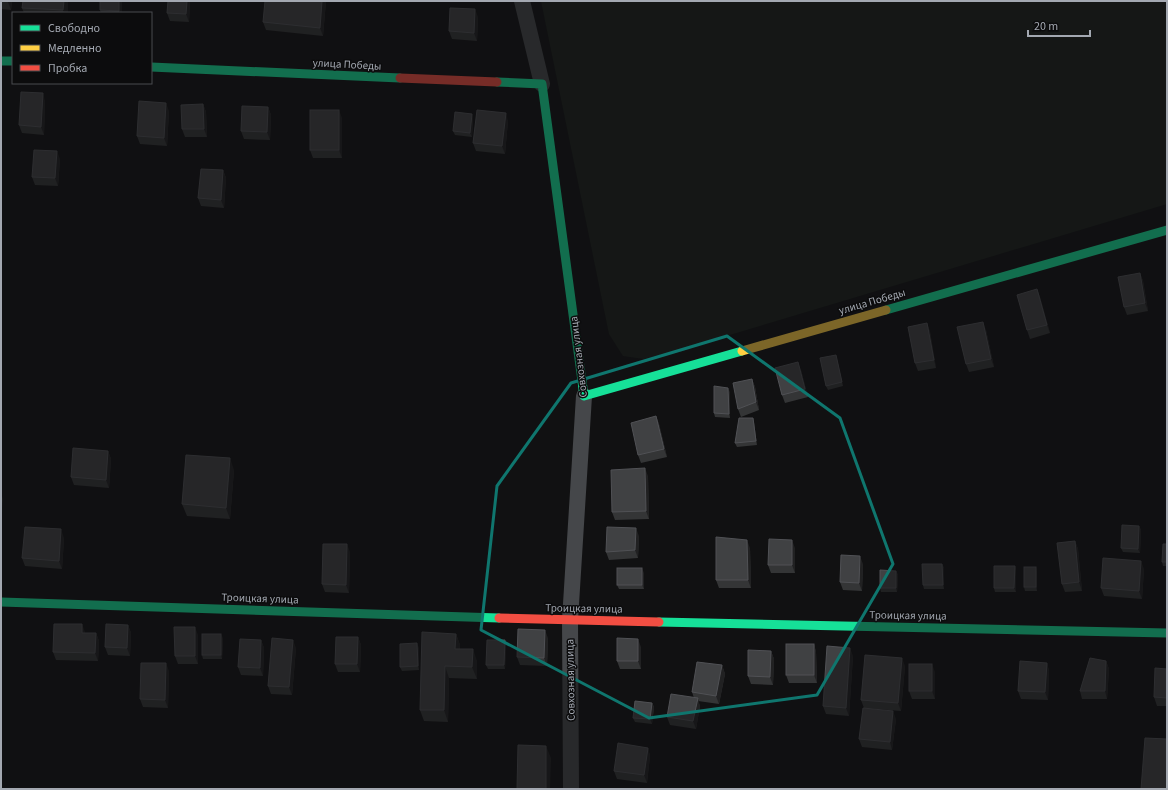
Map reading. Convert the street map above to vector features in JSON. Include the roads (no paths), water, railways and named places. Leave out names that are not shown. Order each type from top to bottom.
[{"type":"street","name":"Совхозная улица","points":[[522,1],[542,84],[584,396],[570,620],[571,789]]},
{"type":"street","points":[[1,61],[12,61]]},
{"type":"street","name":"улица Победы","points":[[152,67],[542,84]]},
{"type":"street","name":"улица Победы","points":[[584,396],[1167,230]]},
{"type":"street","name":"Троицкая улица","points":[[1,602],[570,620],[1167,633]]}]
